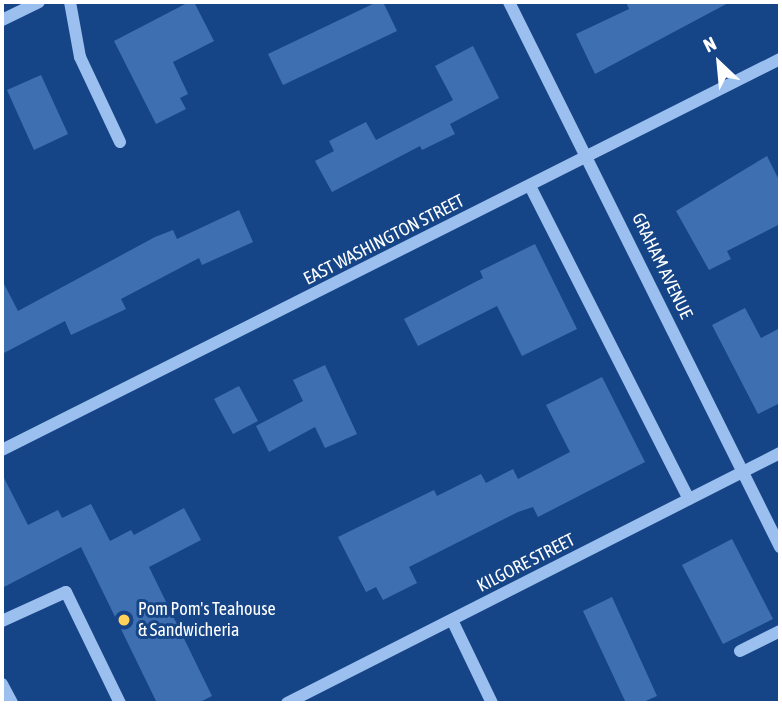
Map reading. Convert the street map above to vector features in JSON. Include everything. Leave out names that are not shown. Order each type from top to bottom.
[{"type":"street","points":[[2,20],[14,7],[39,2]]},
{"type":"street","points":[[70,2],[80,57],[120,142]]},
{"type":"street","name":"GRAHAM AVENUE","points":[[509,2],[590,157],[780,547]]},
{"type":"street","name":"EAST WASHINGTON STREET","points":[[2,450],[590,157],[780,59]]},
{"type":"street","points":[[530,186],[689,499]]},
{"type":"street","name":"KILGORE STREET","points":[[287,703],[780,453]]},
{"type":"street","points":[[2,621],[66,592],[120,703]]},
{"type":"street","points":[[452,620],[492,703]]},
{"type":"street","points":[[740,651],[780,631]]},
{"type":"street","points":[[2,684],[12,703]]},
{"type":"building","points":[[189,2],[194,2],[214,41],[173,62],[188,94],[180,98],[186,109],[156,124],[114,41]]},
{"type":"building","points":[[377,2],[383,2],[397,31],[283,85],[268,54]]},
{"type":"building","points":[[626,2],[730,2],[595,74],[576,34],[629,9]]},
{"type":"building","points":[[473,46],[499,98],[450,124],[455,134],[422,150],[420,146],[332,192],[315,161],[334,151],[329,141],[366,122],[376,140],[453,100],[435,66]]},
{"type":"building","points":[[41,75],[68,134],[34,150],[7,90]]},
{"type":"building","points":[[767,156],[780,182],[780,224],[727,251],[731,259],[709,270],[676,211]]},
{"type":"building","points":[[239,210],[253,242],[202,265],[199,258],[121,299],[126,309],[71,335],[65,321],[2,354],[2,280],[18,311],[155,237],[173,230],[177,239]]},
{"type":"building","points":[[535,244],[577,329],[522,356],[497,306],[418,346],[404,319],[483,278],[480,271]]},
{"type":"building","points":[[745,308],[761,338],[780,328],[780,403],[758,414],[712,325]]},
{"type":"building","points":[[325,365],[357,434],[325,448],[315,427],[269,452],[256,426],[303,401],[293,380]]},
{"type":"building","points":[[602,377],[645,462],[538,517],[533,507],[518,512],[409,567],[417,583],[383,600],[376,587],[366,592],[338,537],[434,490],[437,496],[481,474],[486,483],[513,469],[518,479],[570,452],[546,405]]},
{"type":"building","points":[[239,386],[258,421],[233,434],[214,399]]},
{"type":"building","points":[[2,474],[28,525],[58,510],[62,518],[91,504],[110,541],[131,530],[134,535],[184,508],[201,540],[149,567],[212,696],[198,703],[157,703],[81,547],[2,588]]},
{"type":"building","points":[[732,539],[773,619],[723,644],[682,565]]},
{"type":"building","points":[[612,597],[657,696],[641,703],[626,703],[583,611]]},
{"type":"place","name":"Pom Pom's Teahouse & Sandwicheria","points":[[124,620]]}]
